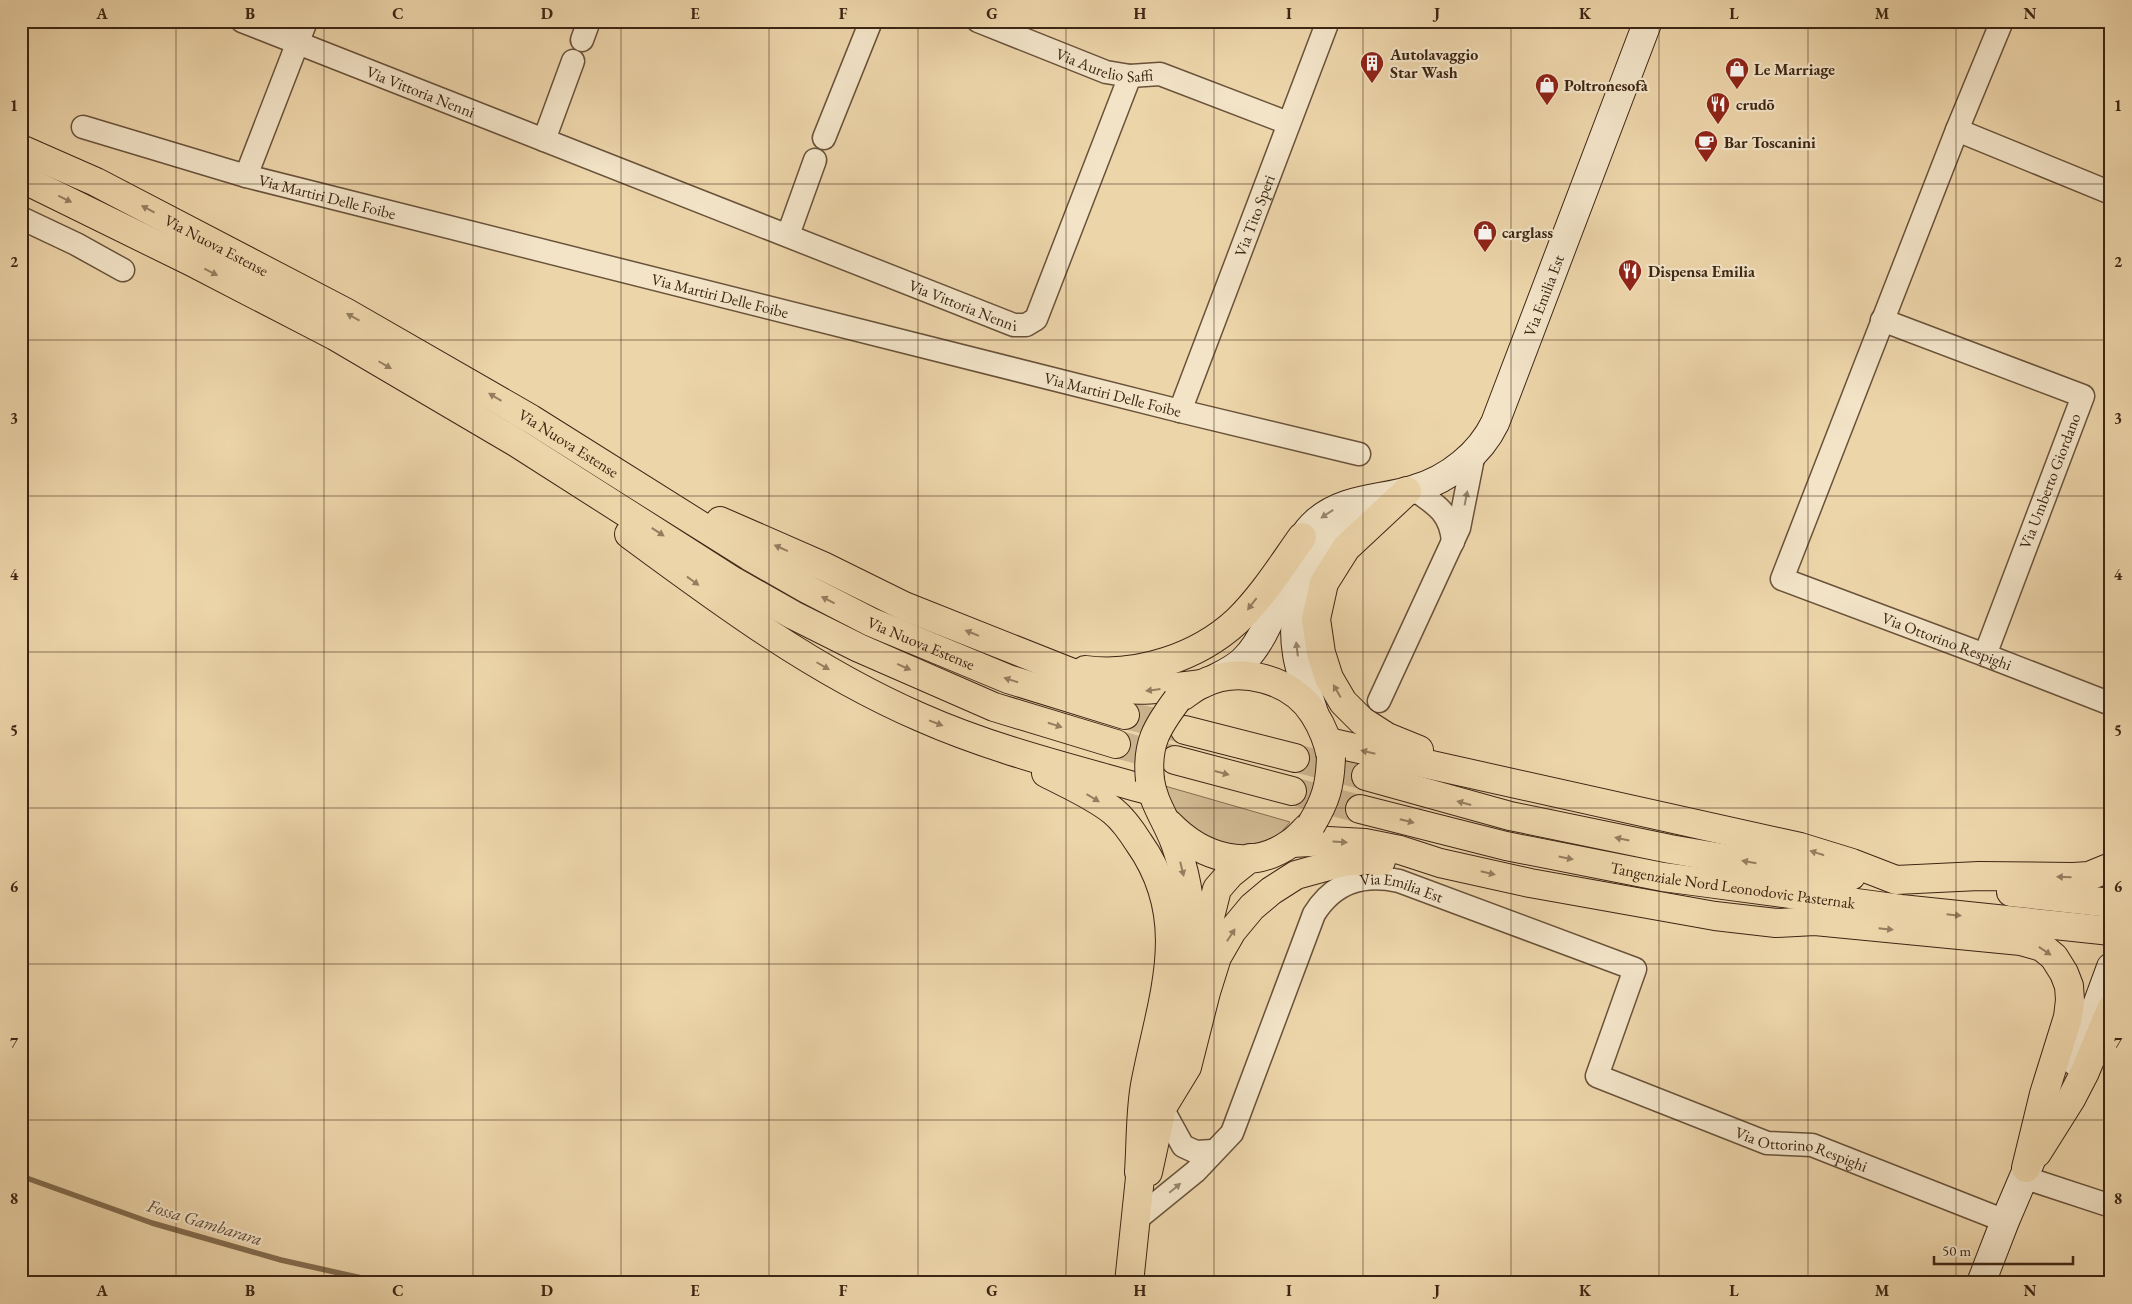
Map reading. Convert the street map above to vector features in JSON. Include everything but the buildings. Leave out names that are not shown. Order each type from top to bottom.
[{"type":"main road","name":"Via Emilia Est","points":[[1411,491],[1362,500],[1328,512],[1302,537],[1281,592],[1258,641],[1246,658],[1177,700],[1158,726],[1151,748],[1148,767],[1151,785],[1158,808],[1168,823],[1184,839],[1202,850],[1221,857],[1250,858],[1268,854],[1292,843],[1311,824],[1324,802],[1330,780],[1329,750],[1314,713],[1297,654],[1295,630],[1298,604],[1306,579],[1320,554],[1335,536],[1360,517],[1445,476],[1474,453],[1488,438],[1648,21]]},
{"type":"main road","points":[[21,136],[96,182]]},
{"type":"main road","name":"Via Nuova Estense","points":[[21,149],[96,182],[345,312],[531,419],[749,556],[807,590],[871,622],[1008,679],[1125,715]]},
{"type":"main road","name":"Via Nuova Estense","points":[[21,178],[192,262],[335,336],[517,442],[732,581],[793,615],[859,648],[994,707],[1116,744]]},
{"type":"main road","points":[[531,419],[708,516],[823,566],[904,606],[1089,681],[1126,691],[1144,691],[1209,681]]},
{"type":"main road","points":[[517,442],[628,533],[750,622],[860,688],[920,717],[987,743],[1091,796],[1114,811],[1146,852],[1163,885],[1169,912],[1171,945],[1168,978],[1145,1087],[1139,1172]]},
{"type":"main road","points":[[1411,491],[1346,548],[1324,583],[1316,619],[1321,653],[1329,678],[1343,702],[1362,721],[1387,737],[1425,753],[1634,812]]},
{"type":"main road","points":[[1049,664],[1097,672],[1121,671],[1159,665],[1185,654],[1237,621],[1302,537]]},
{"type":"main road","name":"Via Emilia Est","points":[[1209,681],[1246,675],[1265,679],[1291,691],[1314,713]]},
{"type":"main road","points":[[1185,730],[1295,758]]},
{"type":"main road","points":[[987,743],[1151,785]]},
{"type":"main road","points":[[1329,750],[1800,847],[1852,863],[1896,880],[1979,876],[2073,877],[2089,876],[2111,867]]},
{"type":"main road","points":[[1175,760],[1292,791]]},
{"type":"main road","name":"Tangenziale Nord Leonodovic Pasternak","points":[[1366,776],[1510,816],[1670,849],[1792,870],[2111,903]]},
{"type":"main road","name":"Tangenziale Nord Leonodovic Pasternak","points":[[1360,810],[1506,846],[1663,877],[1901,909],[2111,931]]},
{"type":"main road","name":"Via Emilia Est","points":[[1129,1283],[1139,1172],[1150,1095],[1189,942],[1190,910],[1183,872],[1168,823]]},
{"type":"main road","points":[[1292,843],[1328,841],[1365,843],[1400,850],[1440,863],[1530,883],[1715,916],[1776,923],[1815,921],[2021,941],[2042,947],[2054,957],[2064,973],[2069,986],[2070,1000],[2068,1016],[2044,1094],[2025,1173]]},
{"type":"main road","name":"Via Emilia Est","points":[[1135,1228],[1162,1108],[1217,889],[1230,874],[1250,858]]},
{"type":"main road","points":[[1162,1108],[1188,1067],[1206,992],[1217,956],[1232,931],[1252,907],[1271,891],[1296,875],[1327,865],[1347,861],[1440,863]]},
{"type":"main road","points":[[1646,903],[1760,912],[1901,909]]},
{"type":"main road","points":[[1981,1283],[2025,1173],[2072,1074],[2111,967]]},
{"type":"main road","points":[[2025,1173],[2085,1072],[2111,1009]]},
{"type":"street","name":"Via Vittoria Nenni","points":[[242,21],[1014,325],[1026,325],[1036,319],[1130,76]]},
{"type":"street","points":[[246,176],[306,21]]},
{"type":"street","points":[[824,138],[871,21]]},
{"type":"street","name":"Via Aurelio Saffi","points":[[978,21],[1106,72],[1130,76],[1160,74],[1288,123]]},
{"type":"street","name":"Via Tito Speri","points":[[1180,411],[1328,21]]},
{"type":"street","points":[[1882,320],[2002,21]]},
{"type":"street","points":[[544,140],[573,61]]},
{"type":"street","name":"Via Martiri Delle Foibe","points":[[83,127],[246,176],[1358,454]]},
{"type":"street","points":[[1957,130],[2111,193]]},
{"type":"street","points":[[788,235],[815,160]]},
{"type":"street","points":[[21,218],[76,244],[122,270]]},
{"type":"street","name":"Via Ottorino Respighi","points":[[1882,320],[1782,579],[1985,654],[2111,704]]},
{"type":"street","name":"Via Umberto Giordano","points":[[1882,320],[2082,396],[1985,654]]},
{"type":"street","name":"Via Emilia Est","points":[[1379,701],[1453,542],[1463,512],[1474,453]]},
{"type":"street","points":[[1411,491],[1431,501],[1448,517],[1453,542]]},
{"type":"street","name":"Via Emilia Est","points":[[1213,1151],[1232,1133],[1314,914],[1322,900],[1333,891],[1359,880],[1379,878],[1399,881],[1635,969],[1597,1076]]},
{"type":"street","name":"Via Ottorino Respighi","points":[[1597,1076],[1767,1143],[1812,1145],[2005,1221]]},
{"type":"street","points":[[1162,1108],[1183,1146],[1196,1152],[1213,1151]]},
{"type":"street","points":[[1135,1228],[1196,1171],[1213,1151]]},
{"type":"street","points":[[2025,1173],[2111,1206]]},
{"type":"shaded area","points":[[1158,784],[1290,822],[1278,836],[1242,851],[1188,835]]},
{"type":"waterway","name":"Fossa Gambarara","points":[[21,1176],[152,1223],[281,1260],[384,1283]]},
{"type":"tunnel","points":[[1125,715],[1183,729]]},
{"type":"tunnel","points":[[1116,744],[1172,759]]},
{"type":"tunnel","points":[[1295,758],[1366,776]]},
{"type":"tunnel","points":[[1292,791],[1360,809]]},
{"type":"place","name":"Autolavaggio Star Wash","points":[[1372,84]]},
{"type":"place","name":"Le Marriage","points":[[1737,90]]},
{"type":"place","name":"Poltronesofà","points":[[1547,106]]},
{"type":"place","name":"crudō","points":[[1718,125]]},
{"type":"place","name":"Bar Toscanini","points":[[1706,163]]},
{"type":"place","name":"carglass","points":[[1485,253]]},
{"type":"place","name":"Dispensa Emilia","points":[[1630,292]]}]
